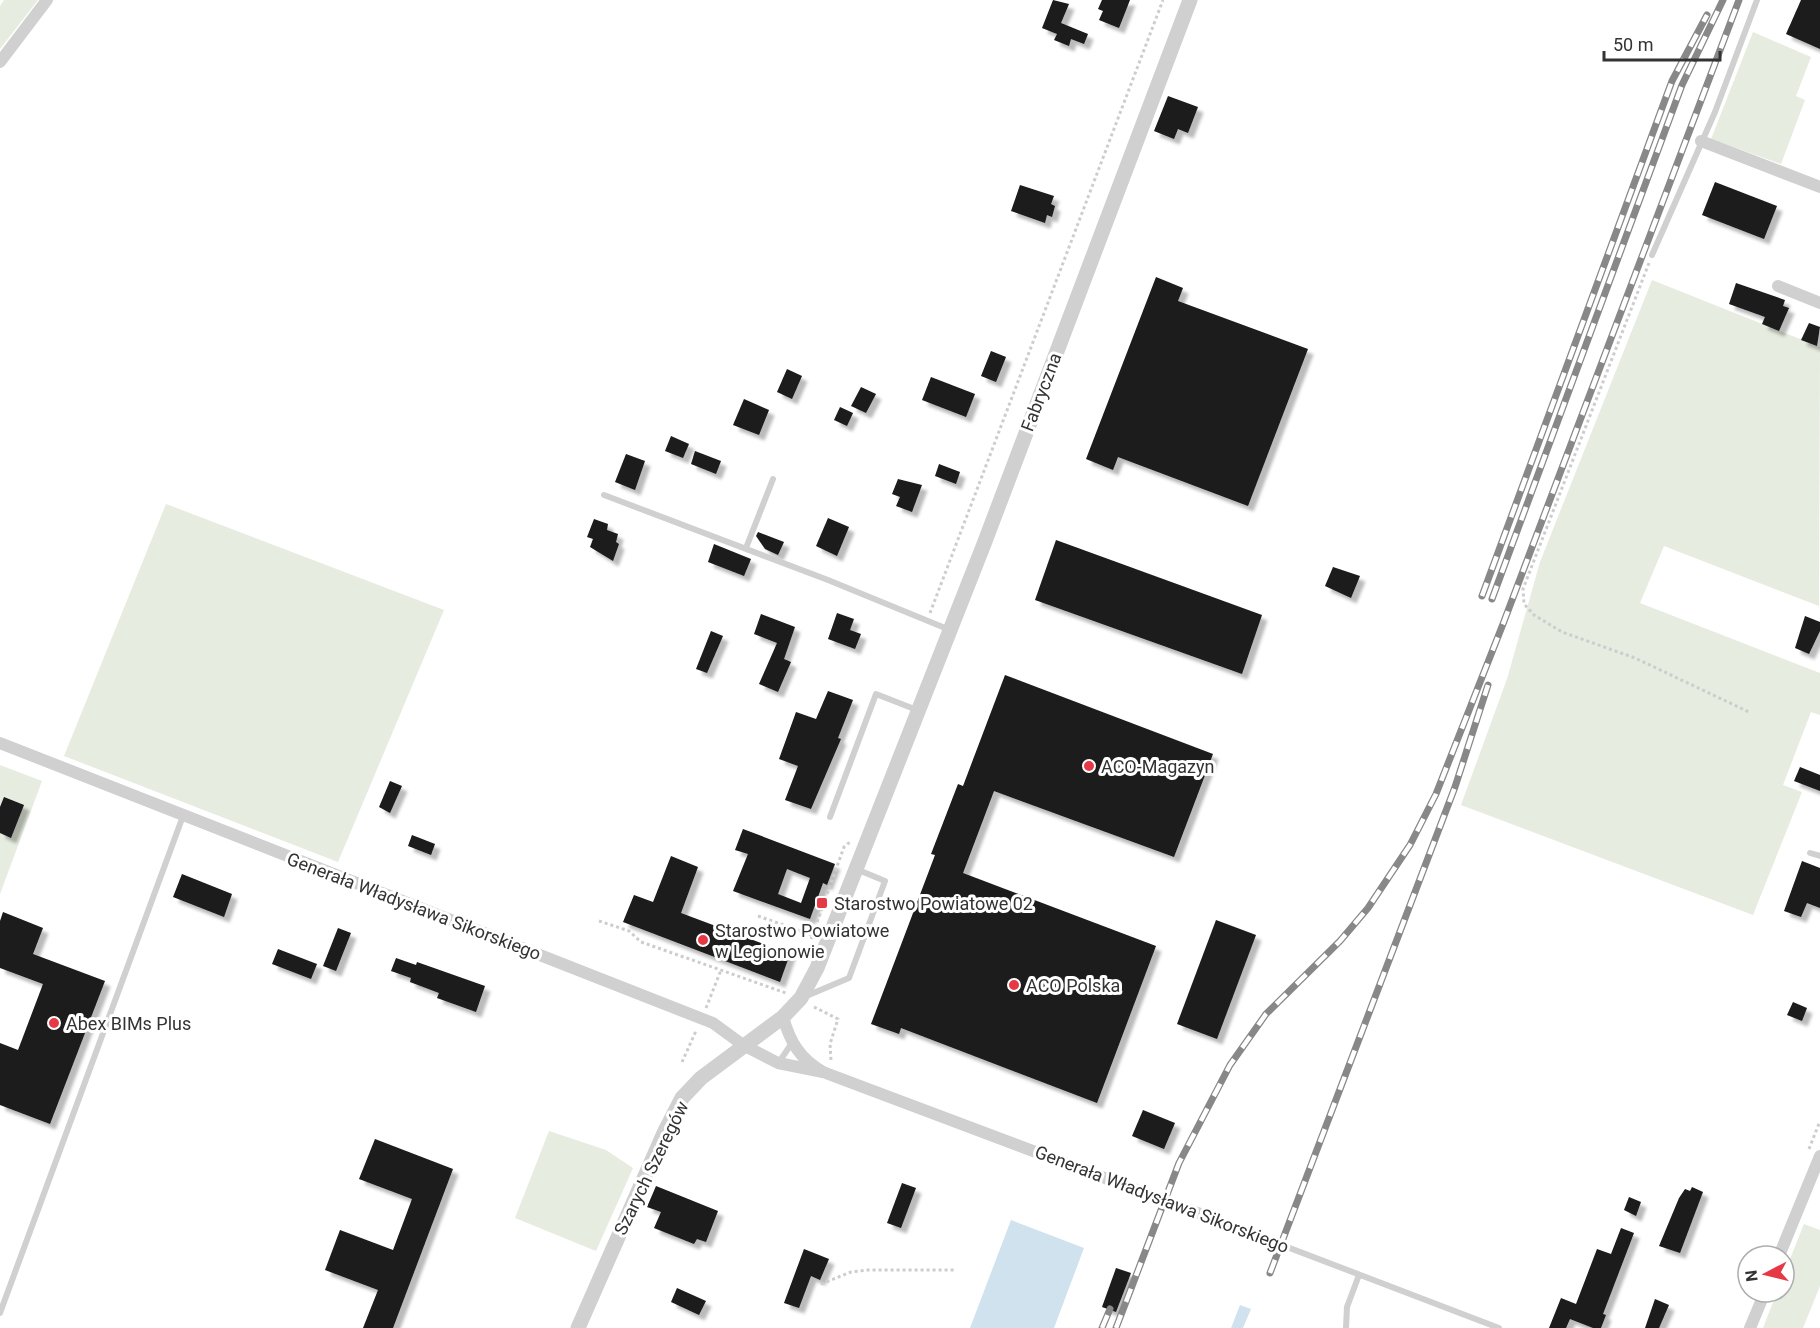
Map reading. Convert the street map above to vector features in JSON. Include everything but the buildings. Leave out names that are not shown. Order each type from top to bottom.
[{"type":"street","points":[[0,62],[47,0]]},
{"type":"street","name":"Fabryczna","points":[[889,783],[950,630],[1190,0]]},
{"type":"street","points":[[1701,141],[1820,187]]},
{"type":"street","points":[[1778,286],[1820,303]]},
{"type":"street","name":"Generała Władysława Sikorskiego","points":[[0,743],[713,1023],[743,1045],[778,1063],[823,1072]]},
{"type":"street","name":"Szarych Szeregów","points":[[578,1328],[664,1133],[682,1098],[701,1078],[783,1017],[801,998],[817,968],[889,783]]},
{"type":"street","name":"Generała Władysława Sikorskiego","points":[[783,1017],[792,1043],[808,1062],[823,1072],[1206,1216]]},
{"type":"street","points":[[1784,1244],[1820,1156]]},
{"type":"street","points":[[1750,1328],[1760,1304]]},
{"type":"lane","points":[[1652,255],[1715,112],[1758,0]]},
{"type":"lane","points":[[746,548],[773,479]]},
{"type":"lane","points":[[604,495],[746,548],[950,630]]},
{"type":"lane","points":[[830,817],[876,694],[918,710]]},
{"type":"lane","points":[[0,1313],[183,815]]},
{"type":"lane","points":[[1810,853],[1820,856]]},
{"type":"lane","points":[[801,998],[849,978],[885,881],[855,869]]},
{"type":"lane","points":[[778,1063],[792,1043]]},
{"type":"lane","name":"Generała Władysława Sikorskiego","points":[[1206,1216],[1499,1328]]},
{"type":"lane","points":[[1346,1328],[1347,1307],[1359,1275]]},
{"type":"path","points":[[928,620],[1163,0]]},
{"type":"path","points":[[1652,255],[1523,589],[1524,603],[1534,615],[1562,632],[1635,658],[1749,712]]},
{"type":"path","points":[[810,944],[844,847],[855,839]]},
{"type":"path","points":[[758,916],[812,935]]},
{"type":"path","points":[[599,921],[628,932],[641,942],[801,998],[838,1019],[829,1054],[834,1064]]},
{"type":"path","points":[[821,1284],[851,1272],[868,1270],[954,1270]]},
{"type":"shaded area","points":[[4,0],[38,0],[0,49],[0,6]]},
{"type":"shaded area","points":[[1753,32],[1811,57],[1796,96],[1805,100],[1781,164],[1711,139]]},
{"type":"shaded area","points":[[1652,280],[1820,347],[1819,606],[1664,546],[1640,603],[1820,673],[1820,715],[1811,712],[1783,785],[1802,792],[1753,915],[1461,805],[1507,679],[1540,562]]},
{"type":"shaded area","points":[[166,504],[444,610],[338,862],[64,756]]},
{"type":"shaded area","points":[[0,765],[42,781],[0,894]]},
{"type":"shaded area","points":[[549,1131],[606,1150],[633,1168],[596,1251],[515,1218]]},
{"type":"shaded area","points":[[1804,1224],[1820,1230],[1820,1286],[1803,1328],[1763,1328],[1772,1304],[1796,1304],[1796,1244]]},
{"type":"water","points":[[1011,1220],[1084,1248],[1054,1328],[970,1328]]},
{"type":"water","points":[[1240,1305],[1251,1309],[1243,1328],[1231,1328]]},
{"type":"railway","points":[[1492,599],[1682,85],[1723,0]]},
{"type":"railway","points":[[1116,1328],[1179,1163],[1230,1065],[1266,1014],[1340,941],[1368,908],[1410,845],[1436,794],[1503,624],[1739,0]]},
{"type":"railway","points":[[1482,596],[1672,81],[1707,15]]},
{"type":"railway","points":[[1270,1273],[1455,787],[1488,685]]},
{"type":"railway","points":[[1102,1328],[1110,1309]]},
{"type":"place","name":"ACO-Magazyn","points":[[1089,766]]},
{"type":"place","name":"Starostwo Powiatowe 02","points":[[822,903]]},
{"type":"place","name":"Starostwo Powiatowe w Legionowie","points":[[703,940]]},
{"type":"place","name":"ACO Polska","points":[[1014,985]]},
{"type":"place","name":"Abex BIMs Plus","points":[[54,1023]]}]
